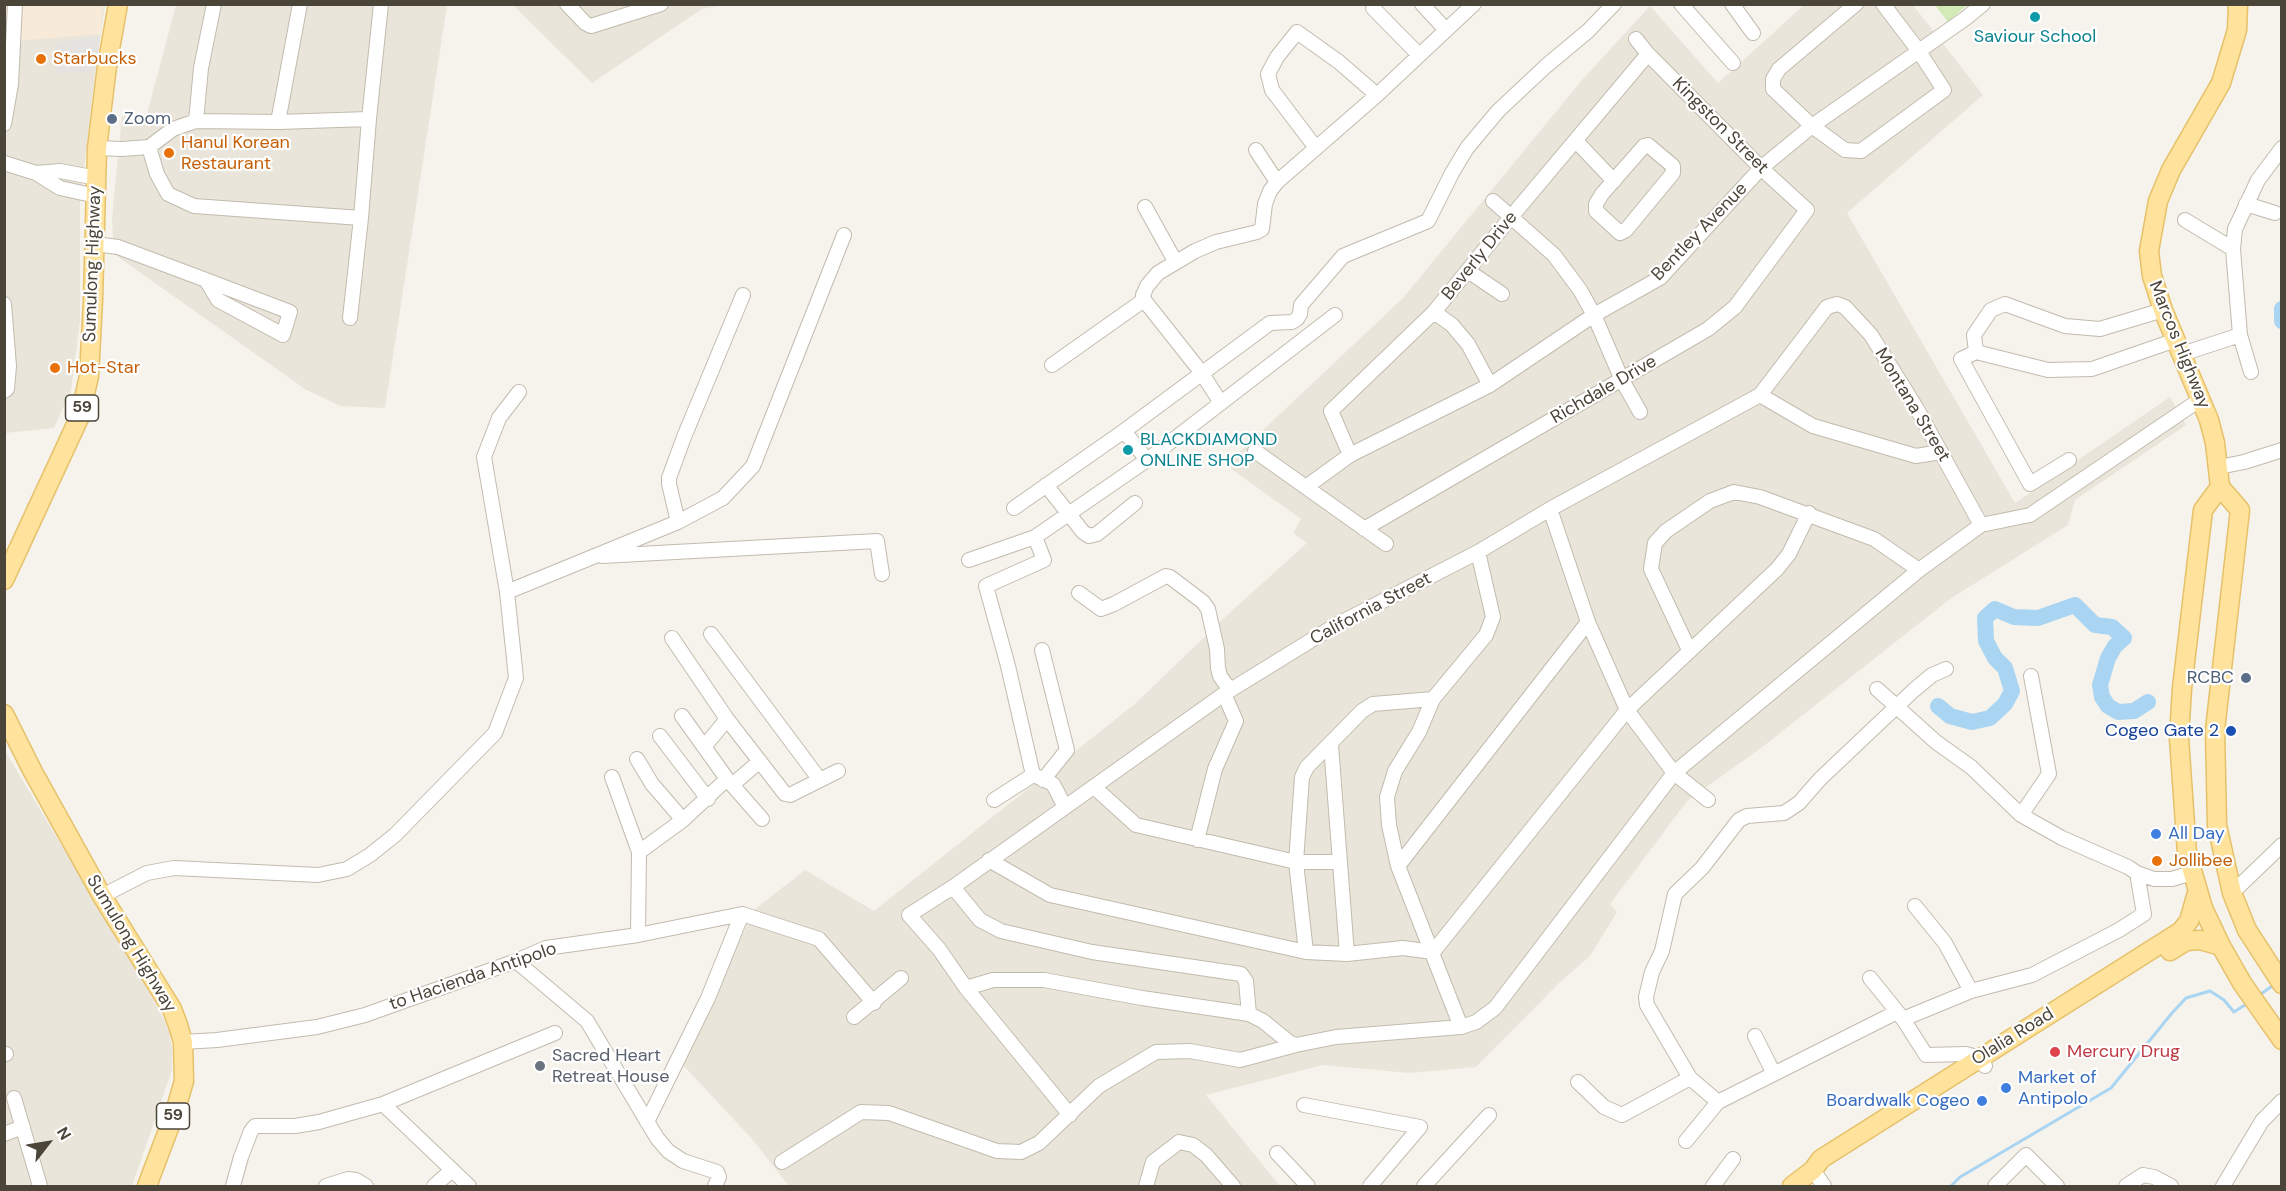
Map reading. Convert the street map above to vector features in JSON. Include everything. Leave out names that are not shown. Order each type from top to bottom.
[{"type":"main road","name":"Sumulong Highway","points":[[4,580],[81,417],[88,376],[97,148],[107,66],[118,4]]},
{"type":"main road","name":"Marcos Highway","points":[[2220,487],[2215,443],[2201,399],[2163,310],[2152,276],[2149,251],[2156,211],[2171,170],[2221,83],[2237,30],[2238,4]]},
{"type":"main road","points":[[2279,981],[2247,930],[2232,893],[2217,825],[2215,730],[2240,510],[2220,487],[2203,510],[2182,688],[2178,738],[2187,854],[2197,893],[2221,946],[2252,998],[2282,1040]]},
{"type":"main road","name":"Sumulong Highway","points":[[4,714],[102,897],[172,1009],[183,1042],[183,1081],[175,1112],[147,1186]]},
{"type":"main road","name":"Olalia Road","points":[[1792,1186],[1813,1170],[1838,1159],[2181,931],[2189,921],[2197,893]]},
{"type":"main road","name":"Olalia Road","points":[[1983,1062],[2186,941],[2200,940],[2221,946]]},
{"type":"street","points":[[4,124],[10,84],[15,4]]},
{"type":"street","points":[[196,121],[201,68],[214,4]]},
{"type":"street","points":[[278,122],[300,4]]},
{"type":"street","points":[[350,318],[362,218],[381,4]]},
{"type":"street","points":[[567,4],[585,23],[591,26],[661,4]]},
{"type":"street","points":[[1422,4],[1446,30]]},
{"type":"street","points":[[1221,403],[1201,372],[1144,300],[1143,295],[1147,286],[1158,273],[1175,261],[1216,242],[1262,229],[1270,191],[1276,182],[1377,95],[1474,4]]},
{"type":"street","points":[[1014,508],[1270,323],[1292,322],[1297,319],[1301,305],[1343,256],[1428,221],[1467,148],[1498,111],[1588,31],[1614,4]]},
{"type":"street","points":[[1681,4],[1733,63]]},
{"type":"street","points":[[1732,4],[1753,33]]},
{"type":"street","points":[[1856,4],[1779,69],[1773,79],[1773,89],[1812,126],[1845,150],[1861,151],[1944,90],[1918,50],[1883,4]]},
{"type":"street","name":"Bentley Avenue","points":[[1306,487],[1350,455],[1490,385],[1594,315],[1660,278],[1761,168],[1812,126],[1983,4]]},
{"type":"street","points":[[1373,8],[1419,55]]},
{"type":"street","points":[[1316,148],[1272,90],[1269,74],[1277,57],[1297,32],[1339,62],[1377,95]]},
{"type":"street","name":"Kingston Street","points":[[1636,39],[1648,54],[1761,168],[1807,210]]},
{"type":"street","name":"Beverly Drive","points":[[1350,455],[1331,411],[1434,312],[1510,217],[1648,54]]},
{"type":"street","points":[[97,148],[149,147],[173,129],[196,121],[278,122],[369,119]]},
{"type":"street","points":[[1576,141],[1614,181]]},
{"type":"street","points":[[1648,145],[1673,166],[1674,170],[1653,200],[1623,233],[1620,233],[1596,212],[1598,200],[1614,181],[1644,146],[1648,145]]},
{"type":"street","points":[[149,147],[157,174],[168,194],[194,206],[362,218]]},
{"type":"street","points":[[2251,372],[2240,335],[2233,249],[2235,229],[2258,180],[2282,148]]},
{"type":"street","points":[[1256,150],[1276,182]]},
{"type":"street","points":[[4,163],[36,173],[60,171],[96,187]]},
{"type":"street","points":[[1493,201],[1554,255],[1580,290],[1594,315],[1622,380],[1640,412]]},
{"type":"street","points":[[2246,204],[2275,213]]},
{"type":"street","points":[[1145,207],[1175,261]]},
{"type":"street","name":"Richdale Drive","points":[[1364,529],[1708,329],[1735,307],[1807,210]]},
{"type":"street","points":[[2185,220],[2233,249]]},
{"type":"street","points":[[507,592],[678,522],[723,498],[753,466],[844,235]]},
{"type":"street","points":[[95,244],[118,247],[206,280],[290,312],[284,335],[218,300],[206,280]]},
{"type":"street","points":[[1468,272],[1502,294]]},
{"type":"street","points":[[678,522],[669,478],[743,295]]},
{"type":"street","points":[[1052,365],[1144,300]]},
{"type":"street","points":[[4,304],[9,366],[7,389],[4,391]]},
{"type":"street","name":"Montana Street","points":[[1827,307],[1837,304],[1845,308],[1871,335],[1941,452],[1981,525]]},
{"type":"street","points":[[1976,352],[1974,335],[1991,310],[2005,304],[2065,326],[2100,329],[2163,310]]},
{"type":"street","name":"California Street","points":[[966,988],[939,950],[909,915],[953,887],[1227,692],[1336,625],[1478,552],[1550,508],[1760,395],[1827,307]]},
{"type":"street","points":[[1434,312],[1452,325],[1468,344],[1490,385]]},
{"type":"street","points":[[969,561],[1035,537],[1069,515],[1147,459],[1335,315]]},
{"type":"street","points":[[2070,460],[2031,484],[1961,359],[1976,352],[2048,370],[2092,369],[2179,347],[2240,335]]},
{"type":"street","points":[[102,897],[147,873],[174,868],[318,875],[347,869],[395,836],[495,733],[516,678],[507,592],[484,457],[499,418],[519,392]]},
{"type":"street","points":[[1760,395],[1813,426],[1916,456],[1941,452]]},
{"type":"street","points":[[782,1162],[861,1112],[889,1113],[997,1151],[1022,1152],[1039,1143],[1099,1086],[1156,1052],[1190,1051],[1240,1060],[1336,1037],[1461,1027],[1476,1022],[1495,1008],[1674,773],[1919,570],[1981,525],[2030,515],[2201,399]]},
{"type":"street","points":[[1124,430],[1147,459]]},
{"type":"street","points":[[1255,450],[1386,544]]},
{"type":"street","points":[[2219,467],[2282,450]]},
{"type":"street","points":[[1046,485],[1086,535],[1093,536],[1135,503]]},
{"type":"street","points":[[1689,650],[1651,569],[1655,543],[1666,531],[1710,501],[1734,492],[1760,496],[1874,539],[1919,570]]},
{"type":"street","points":[[1550,508],[1588,622],[1627,710],[1674,773],[1708,801]]},
{"type":"street","points":[[1433,952],[1627,710],[1777,569],[1790,554],[1809,513]]},
{"type":"street","points":[[1035,537],[1044,560],[986,586],[1038,777],[1053,784],[1065,807]]},
{"type":"street","points":[[588,557],[876,541],[882,574]]},
{"type":"street","points":[[1461,1027],[1398,866],[1389,825],[1387,797],[1395,771],[1419,732],[1433,699],[1486,635],[1493,617],[1478,552]]},
{"type":"street","points":[[1079,593],[1101,609],[1166,576],[1203,602],[1208,609],[1218,668],[1236,721],[1215,769],[1197,840]]},
{"type":"street","points":[[1398,866],[1588,622]]},
{"type":"street","points":[[711,634],[820,780]]},
{"type":"street","points":[[672,638],[727,719],[785,794],[790,795],[838,771]]},
{"type":"street","points":[[994,800],[1038,777],[1067,750],[1042,650]]},
{"type":"street","points":[[1718,1102],[1690,1078],[1647,1005],[1646,997],[1652,972],[1662,951],[1675,894],[1702,868],[1739,820],[1747,816],[1784,813],[1799,803],[1820,779],[1922,683],[1946,669]]},
{"type":"street","points":[[2021,815],[2049,774],[2031,676]]},
{"type":"street","points":[[1877,689],[1936,742],[1971,767],[2021,815],[2062,838],[2154,879],[2172,879],[2192,873]]},
{"type":"street","points":[[1306,952],[1296,862],[1302,777],[1307,767],[1362,711],[1373,704],[1433,699]]},
{"type":"street","points":[[682,716],[730,782],[762,819]]},
{"type":"street","points":[[704,747],[727,719]]},
{"type":"street","points":[[660,736],[708,799]]},
{"type":"street","points":[[1331,744],[1347,954]]},
{"type":"street","points":[[637,759],[652,784],[683,820]]},
{"type":"street","points":[[639,852],[760,761]]},
{"type":"street","points":[[612,777],[639,852],[638,935]]},
{"type":"street","points":[[1094,787],[1136,825],[1296,862],[1340,862]]},
{"type":"street","points":[[2232,893],[2282,845]]},
{"type":"street","points":[[989,860],[1050,896],[1306,952],[1347,954],[1403,948],[1433,952]]},
{"type":"street","points":[[1686,1141],[1718,1102],[1774,1074],[1900,1016],[1971,991],[2032,975],[2091,946],[2144,914],[2138,873]]},
{"type":"street","points":[[953,887],[980,920],[1001,931],[1092,952],[1241,974],[1246,981],[1249,1014]]},
{"type":"street","points":[[1915,906],[1945,943],[1971,991]]},
{"type":"street","points":[[647,1122],[708,998],[742,914]]},
{"type":"street","name":"to Hacienda Antipolo","points":[[183,1042],[317,1027],[365,1015],[556,946],[638,935],[742,914],[819,939],[874,1003]]},
{"type":"street","points":[[516,961],[587,1021],[647,1122],[668,1151],[683,1161],[717,1172],[719,1177],[715,1186]]},
{"type":"street","points":[[854,1017],[902,978]]},
{"type":"street","points":[[1870,978],[1900,1016],[1926,1055],[1966,1054],[1983,1062]]},
{"type":"street","points":[[1071,1115],[966,988],[993,980],[1044,980],[1249,1014],[1263,1021],[1290,1043],[1296,1045]]},
{"type":"street","points":[[233,1186],[241,1157],[255,1126],[295,1126],[319,1122],[383,1104],[555,1033]]},
{"type":"street","points":[[1755,1036],[1774,1074]]},
{"type":"street","points":[[1578,1082],[1604,1107],[1622,1115],[1690,1078]]},
{"type":"street","points":[[14,1098],[40,1186]]},
{"type":"street","points":[[2223,1186],[2262,1121],[2282,1101]]},
{"type":"street","points":[[383,1104],[469,1186]]},
{"type":"street","points":[[1304,1105],[1420,1127],[1370,1186]]},
{"type":"street","points":[[1424,1186],[1489,1115]]},
{"type":"street","points":[[4,1134],[23,1127]]},
{"type":"street","points":[[1146,1186],[1153,1162],[1179,1142],[1193,1145],[1206,1155],[1233,1186]]},
{"type":"street","points":[[1277,1153],[1308,1186]]},
{"type":"street","points":[[1995,1186],[2026,1155],[2058,1186]]},
{"type":"street","points":[[1713,1186],[1733,1159]]},
{"type":"street","points":[[434,1186],[452,1170]]},
{"type":"street","points":[[1813,1170],[1824,1186]]},
{"type":"street","points":[[2126,1186],[2143,1175],[2154,1177],[2171,1186]]},
{"type":"street","points":[[326,1186],[348,1179],[356,1180],[366,1186]]},
{"type":"shaded area","points":[[5,5],[105,5],[80,203],[80,321],[71,391],[54,428],[5,433]]},
{"type":"shaded area","points":[[17,5],[103,5],[101,34],[15,41]]},
{"type":"shaded area","points":[[176,5],[447,5],[385,408],[340,406],[305,389],[114,254],[112,218],[122,116],[147,114]]},
{"type":"shaded area","points":[[513,5],[721,5],[702,9],[592,83]]},
{"type":"shaded area","points":[[1804,5],[1913,5],[1983,95],[1847,213],[2015,503],[2170,397],[2186,425],[2075,500],[2068,525],[1950,599],[1761,748],[1687,801],[1610,904],[1617,912],[1590,956],[1559,983],[1476,1067],[1409,1073],[1323,1065],[1206,1095],[1280,1186],[789,1186],[752,1139],[681,1063],[755,909],[805,870],[874,911],[1136,703],[1225,617],[1307,543],[1293,533],[1301,519],[1226,465],[1403,298],[1582,80],[1650,6],[1718,83]]},
{"type":"shaded area","points":[[100,37],[95,71],[57,74],[55,42]]},
{"type":"shaded area","points":[[4,749],[157,1005],[169,1031],[172,1070],[132,1186],[5,1186]]},
{"type":"green space","points":[[1935,5],[1967,5],[1948,22]]},
{"type":"waterway","points":[[2282,309],[2282,321]]},
{"type":"waterway","points":[[1938,706],[1950,716],[1972,722],[1990,718],[2005,704],[2012,691],[2005,668],[1995,658],[1986,641],[1985,618],[1995,609],[2014,617],[2038,618],[2075,605],[2095,625],[2112,627],[2124,638],[2115,646],[2108,658],[2100,685],[2102,697],[2108,706],[2118,712],[2134,711],[2148,702]]},
{"type":"waterway","points":[[2258,996],[2275,984]]},
{"type":"waterway","points":[[1951,1186],[1960,1177],[2111,1088],[2186,998],[2210,991],[2224,1000],[2234,1012],[2248,1003]]},
{"type":"place","name":"Saviour School","points":[[2035,17]]},
{"type":"place","name":"Starbucks","points":[[41,59]]},
{"type":"place","name":"Zoom","points":[[112,119]]},
{"type":"place","name":"Hanul Korean Restaurant","points":[[169,153]]},
{"type":"place","name":"Hot-Star","points":[[55,368]]},
{"type":"place","name":"BLACKDIAMOND ONLINE SHOP","points":[[1128,450]]},
{"type":"place","name":"RCBC","points":[[2246,678]]},
{"type":"place","name":"Cogeo Gate 2","points":[[2231,731]]},
{"type":"place","name":"All Day","points":[[2156,834]]},
{"type":"place","name":"Jollibee","points":[[2157,861]]},
{"type":"place","name":"Mercury Drug","points":[[2055,1052]]},
{"type":"place","name":"Sacred Heart Retreat House","points":[[540,1066]]},
{"type":"place","name":"Market of Antipolo","points":[[2006,1088]]},
{"type":"place","name":"Boardwalk Cogeo","points":[[1982,1101]]}]
